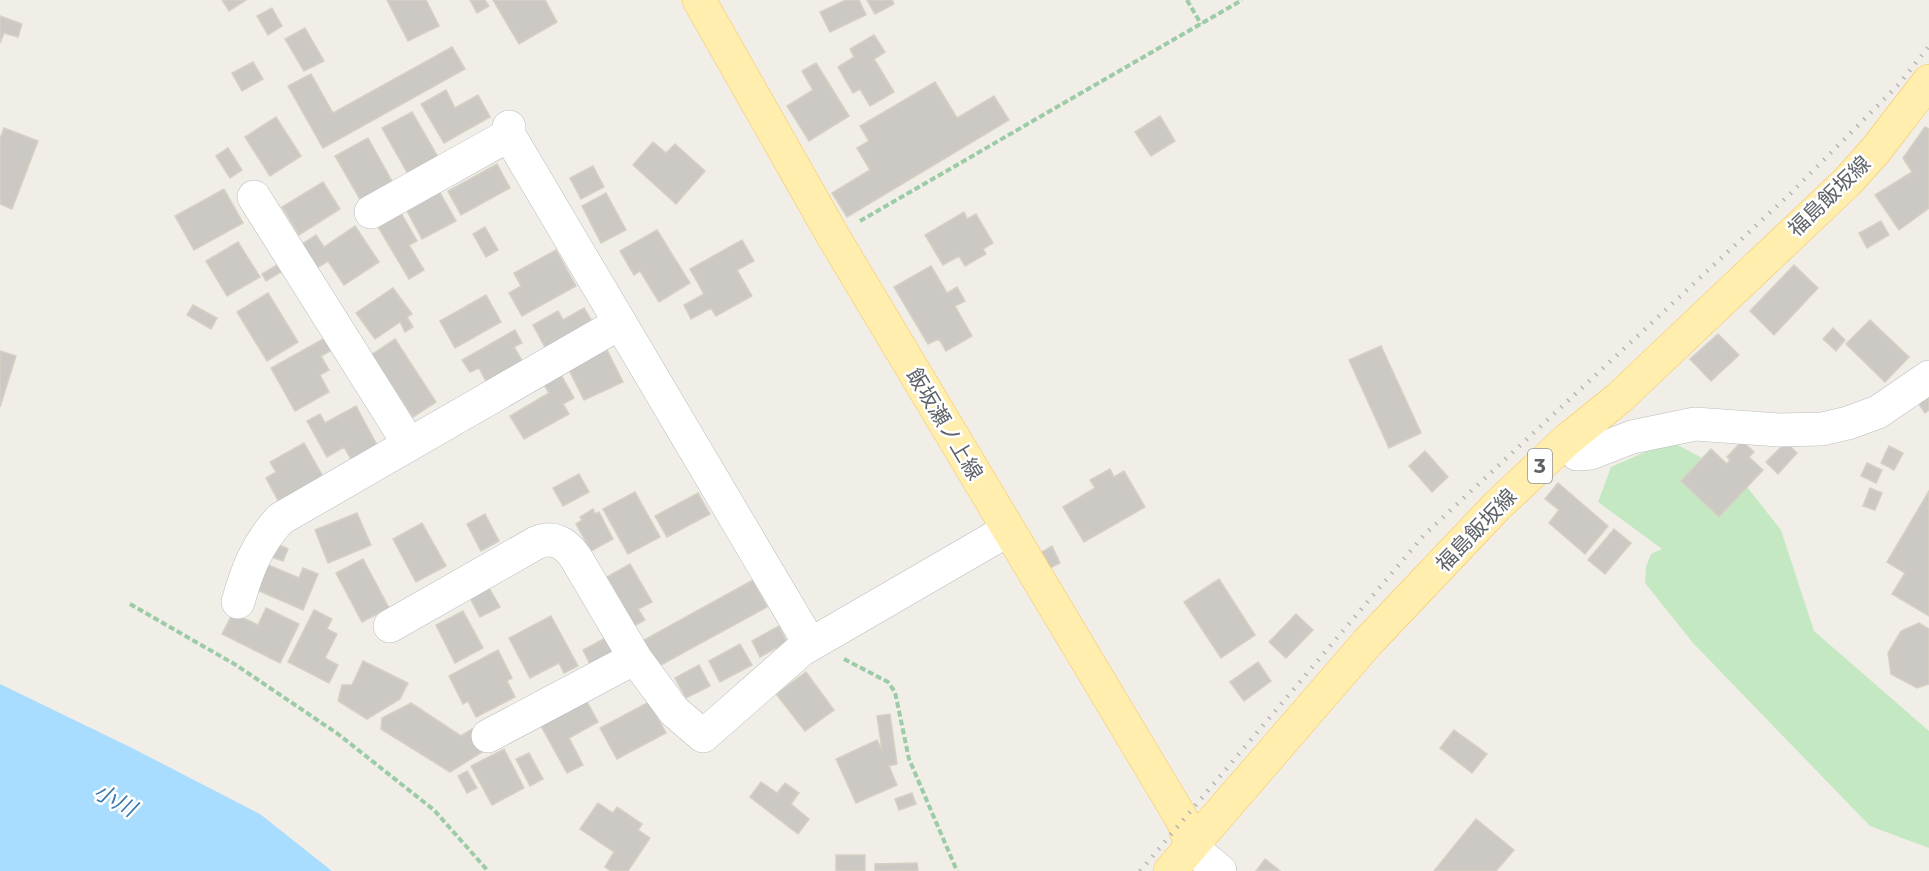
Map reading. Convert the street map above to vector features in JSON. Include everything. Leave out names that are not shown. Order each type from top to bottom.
[{"type":"main road","name":"飯坂瀬ノ上線","points":[[699,0],[833,236],[1183,821],[1181,859]]},
{"type":"main road","name":"福島飯坂線","points":[[1181,859],[1367,643],[1497,506],[1567,440],[1619,398],[1847,182],[1875,152],[1929,81]]},
{"type":"street","points":[[371,212],[509,131],[620,323],[813,643]]},
{"type":"street","points":[[254,197],[409,444]]},
{"type":"street","points":[[238,602],[252,560],[264,537],[280,519],[620,323]]},
{"type":"street","points":[[1567,440],[1577,454],[1591,453],[1632,436],[1695,424],[1779,430],[1822,429],[1848,423],[1878,412],[1929,377]]},
{"type":"street","points":[[390,626],[543,539],[555,540],[568,547],[576,558],[635,658],[674,711],[703,736],[801,650],[1008,530]]},
{"type":"street","points":[[488,736],[635,658]]},
{"type":"street","points":[[1181,859],[1220,871]]},
{"type":"path","points":[[1187,0],[1202,24]]},
{"type":"path","points":[[833,236],[1242,0]]},
{"type":"path","points":[[130,604],[236,665],[338,734],[434,810],[488,871]]},
{"type":"path","points":[[813,643],[888,682],[895,692],[909,759],[957,871]]},
{"type":"green space","points":[[1670,441],[1740,478],[1781,530],[1814,631],[1929,731],[1929,848],[1870,826],[1693,643],[1645,583],[1646,567],[1651,554],[1662,549],[1598,502],[1611,467]]},
{"type":"water","name":"小川","points":[[0,684],[260,814],[332,871],[0,871]]},
{"type":"building","points":[[222,0],[246,0],[229,11]]},
{"type":"building","points":[[387,0],[426,0],[439,26],[408,41]]},
{"type":"building","points":[[470,0],[485,0],[489,6],[477,13]]},
{"type":"building","points":[[493,0],[545,0],[557,22],[519,44]]},
{"type":"building","points":[[846,0],[859,0],[866,15],[830,32],[820,12]]},
{"type":"building","points":[[867,0],[892,0],[894,4],[875,14]]},
{"type":"building","points":[[272,8],[282,26],[268,35],[257,16]]},
{"type":"building","points":[[0,16],[22,24],[18,37],[4,33],[0,43]]},
{"type":"building","points":[[305,28],[324,61],[304,71],[285,39]]},
{"type":"building","points":[[874,35],[885,52],[874,59],[894,92],[870,106],[860,89],[853,93],[838,67],[854,57],[850,49]]},
{"type":"building","points":[[452,47],[465,69],[323,148],[288,86],[311,74],[333,113]]},
{"type":"building","points":[[253,62],[263,79],[242,91],[232,73]]},
{"type":"building","points":[[816,63],[849,116],[809,141],[787,106],[813,90],[802,71]]},
{"type":"building","points":[[935,82],[957,118],[994,96],[1009,120],[847,217],[832,193],[870,170],[857,148],[869,141],[860,126]]},
{"type":"building","points":[[446,90],[455,108],[478,95],[490,117],[444,143],[421,104]]},
{"type":"building","points":[[412,112],[438,157],[408,174],[382,128]]},
{"type":"building","points":[[1160,116],[1175,141],[1151,156],[1135,132]]},
{"type":"building","points":[[276,117],[301,156],[270,176],[245,137]]},
{"type":"building","points":[[1925,127],[1929,129],[1929,208],[1899,230],[1875,195],[1912,172],[1903,158]]},
{"type":"building","points":[[4,128],[38,141],[12,209],[0,204],[0,139]]},
{"type":"building","points":[[368,138],[393,183],[361,201],[335,156]]},
{"type":"building","points":[[653,142],[666,153],[675,144],[705,171],[676,204],[633,165]]},
{"type":"building","points":[[228,148],[242,170],[230,178],[216,156]]},
{"type":"building","points":[[497,164],[510,188],[461,215],[448,191]]},
{"type":"building","points":[[593,166],[604,187],[581,199],[570,178]]},
{"type":"building","points":[[323,182],[340,209],[299,235],[282,207]]},
{"type":"building","points":[[224,189],[243,223],[194,250],[175,216]]},
{"type":"building","points":[[439,191],[456,221],[422,239],[406,209]]},
{"type":"building","points":[[606,193],[626,230],[601,243],[582,206]]},
{"type":"building","points":[[964,212],[967,219],[976,214],[993,243],[983,249],[986,254],[965,266],[959,256],[943,265],[925,235]]},
{"type":"building","points":[[401,213],[417,241],[409,245],[424,270],[409,279],[378,227]]},
{"type":"building","points":[[1881,221],[1889,235],[1867,248],[1859,233]]},
{"type":"building","points":[[355,226],[379,262],[344,285],[328,261],[315,269],[299,246],[316,235],[324,247]]},
{"type":"building","points":[[485,227],[498,250],[486,257],[473,234]]},
{"type":"building","points":[[657,230],[690,283],[659,302],[640,271],[634,275],[620,251]]},
{"type":"building","points":[[742,240],[754,261],[737,270],[752,296],[716,316],[711,308],[691,319],[684,305],[704,294],[690,269]]},
{"type":"building","points":[[238,242],[260,277],[227,296],[206,261]]},
{"type":"building","points":[[556,250],[576,286],[522,316],[509,293],[521,286],[514,273]]},
{"type":"building","points":[[277,265],[281,272],[266,281],[262,274]]},
{"type":"building","points":[[1794,265],[1818,288],[1774,335],[1750,311]]},
{"type":"building","points":[[931,266],[947,293],[957,287],[965,301],[955,306],[972,336],[946,351],[939,339],[928,344],[894,287]]},
{"type":"building","points":[[393,288],[412,314],[407,317],[413,327],[405,332],[400,322],[375,339],[356,313]]},
{"type":"building","points":[[268,293],[298,342],[267,361],[237,312]]},
{"type":"building","points":[[486,295],[501,322],[455,348],[440,321]]},
{"type":"building","points":[[193,305],[217,318],[211,329],[187,315]]},
{"type":"building","points":[[584,308],[593,323],[546,349],[533,325],[558,311],[563,320]]},
{"type":"building","points":[[1870,320],[1909,357],[1885,382],[1846,344]]},
{"type":"building","points":[[1833,328],[1845,340],[1836,351],[1823,339]]},
{"type":"building","points":[[515,330],[522,343],[514,347],[523,362],[487,383],[479,368],[470,372],[462,360]]},
{"type":"building","points":[[1718,334],[1739,355],[1711,381],[1690,359]]},
{"type":"building","points":[[325,338],[332,350],[321,356],[329,370],[320,375],[329,392],[295,411],[271,368]]},
{"type":"building","points":[[395,339],[436,402],[413,417],[371,355]]},
{"type":"building","points":[[1381,346],[1421,433],[1389,448],[1349,360]]},
{"type":"building","points":[[607,350],[623,382],[584,400],[568,368]]},
{"type":"building","points":[[0,351],[16,356],[0,407]]},
{"type":"building","points":[[560,373],[574,398],[563,404],[569,414],[524,439],[510,416],[549,393],[543,383]]},
{"type":"building","points":[[1929,390],[1929,410],[1925,413],[1916,400]]},
{"type":"building","points":[[356,406],[378,447],[352,461],[344,447],[327,457],[307,421],[320,414],[325,423]]},
{"type":"building","points":[[1742,441],[1754,452],[1749,457],[1763,470],[1719,517],[1681,481],[1711,449],[1727,464],[1730,460],[1727,457]]},
{"type":"building","points":[[1786,442],[1797,453],[1778,474],[1766,462]]},
{"type":"building","points":[[304,443],[325,480],[280,504],[266,478],[276,472],[270,462]]},
{"type":"building","points":[[1889,446],[1903,453],[1894,470],[1881,463]]},
{"type":"building","points":[[1425,451],[1448,477],[1432,492],[1409,466]]},
{"type":"building","points":[[1867,463],[1882,470],[1876,483],[1861,476]]},
{"type":"building","points":[[1110,469],[1114,477],[1124,471],[1145,507],[1084,542],[1063,507],[1095,488],[1090,480]]},
{"type":"building","points":[[579,474],[589,492],[563,506],[553,488]]},
{"type":"building","points":[[1558,483],[1608,526],[1585,554],[1549,523],[1559,510],[1545,499]]},
{"type":"building","points":[[1870,488],[1882,493],[1875,510],[1863,506]]},
{"type":"building","points":[[1929,491],[1929,616],[1892,594],[1905,573],[1887,562]]},
{"type":"building","points":[[635,492],[660,537],[628,554],[603,509]]},
{"type":"building","points":[[698,493],[710,514],[667,537],[655,516]]},
{"type":"building","points":[[593,509],[595,514],[599,512],[613,539],[591,551],[576,524],[582,520],[580,517]]},
{"type":"building","points":[[357,513],[371,545],[328,563],[315,530]]},
{"type":"building","points":[[485,514],[499,541],[481,551],[467,524]]},
{"type":"building","points":[[422,523],[446,566],[416,582],[393,539]]},
{"type":"building","points":[[1614,529],[1631,543],[1605,574],[1588,560]]},
{"type":"building","points":[[277,544],[288,549],[283,561],[272,557]]},
{"type":"building","points":[[1052,546],[1060,563],[1050,568],[1042,552]]},
{"type":"building","points":[[363,559],[389,608],[362,622],[336,573]]},
{"type":"building","points":[[266,564],[299,578],[303,568],[318,574],[303,610],[255,589]]},
{"type":"building","points":[[630,564],[652,602],[638,609],[645,620],[634,626],[607,577]]},
{"type":"building","points":[[1219,579],[1255,635],[1221,658],[1184,602]]},
{"type":"building","points":[[753,580],[767,607],[659,666],[644,640]]},
{"type":"building","points":[[488,586],[500,607],[480,617],[469,596]]},
{"type":"building","points":[[266,608],[299,624],[280,663],[222,634],[233,613],[258,625]]},
{"type":"building","points":[[314,610],[332,619],[327,629],[337,634],[325,658],[338,665],[329,683],[288,662]]},
{"type":"building","points":[[463,611],[483,648],[455,663],[436,625]]},
{"type":"building","points":[[1296,614],[1313,630],[1286,658],[1269,642]]},
{"type":"building","points":[[551,616],[578,666],[564,673],[559,663],[530,678],[509,638]]},
{"type":"building","points":[[1919,623],[1929,629],[1929,684],[1917,688],[1891,674],[1888,653],[1901,631]]},
{"type":"building","points":[[779,626],[787,642],[760,657],[752,641]]},
{"type":"building","points":[[609,636],[617,650],[590,664],[583,650]]},
{"type":"building","points":[[740,644],[752,665],[720,682],[709,661]]},
{"type":"building","points":[[498,650],[512,678],[507,681],[515,697],[476,717],[468,701],[463,704],[449,676]]},
{"type":"building","points":[[363,661],[408,683],[400,699],[367,719],[338,701],[342,685],[352,685]]},
{"type":"building","points":[[1258,662],[1271,681],[1244,701],[1230,682]]},
{"type":"building","points":[[699,665],[710,686],[686,698],[675,678]]},
{"type":"building","points":[[806,672],[834,710],[805,731],[776,694]]},
{"type":"building","points":[[586,700],[598,722],[569,738],[583,765],[567,773],[540,724]]},
{"type":"building","points":[[649,702],[666,733],[617,759],[600,728]]},
{"type":"building","points":[[411,703],[461,736],[472,729],[487,749],[450,772],[381,729],[382,718]]},
{"type":"building","points":[[890,714],[897,764],[889,766],[897,785],[856,803],[836,759],[877,740],[882,750],[877,716]]},
{"type":"building","points":[[1454,730],[1487,754],[1472,773],[1440,748]]},
{"type":"building","points":[[504,749],[524,788],[492,805],[471,766]]},
{"type":"building","points":[[529,753],[543,779],[530,786],[516,759]]},
{"type":"building","points":[[467,771],[477,788],[467,793],[458,776]]},
{"type":"building","points":[[761,782],[777,793],[785,783],[799,793],[791,804],[809,819],[798,834],[750,797]]},
{"type":"building","points":[[912,793],[916,804],[899,810],[895,799]]},
{"type":"building","points":[[598,803],[613,813],[617,807],[642,824],[638,830],[650,838],[628,871],[611,871],[605,867],[614,852],[580,829]]},
{"type":"building","points":[[1476,819],[1514,850],[1496,871],[1434,871]]},
{"type":"building","points":[[836,855],[865,855],[865,871],[836,871]]},
{"type":"building","points":[[1265,859],[1280,871],[1256,871]]},
{"type":"building","points":[[917,863],[918,871],[875,871],[875,864]]},
{"type":"railway","points":[[1140,871],[1424,535],[1791,193],[1900,83],[1929,46]]}]
